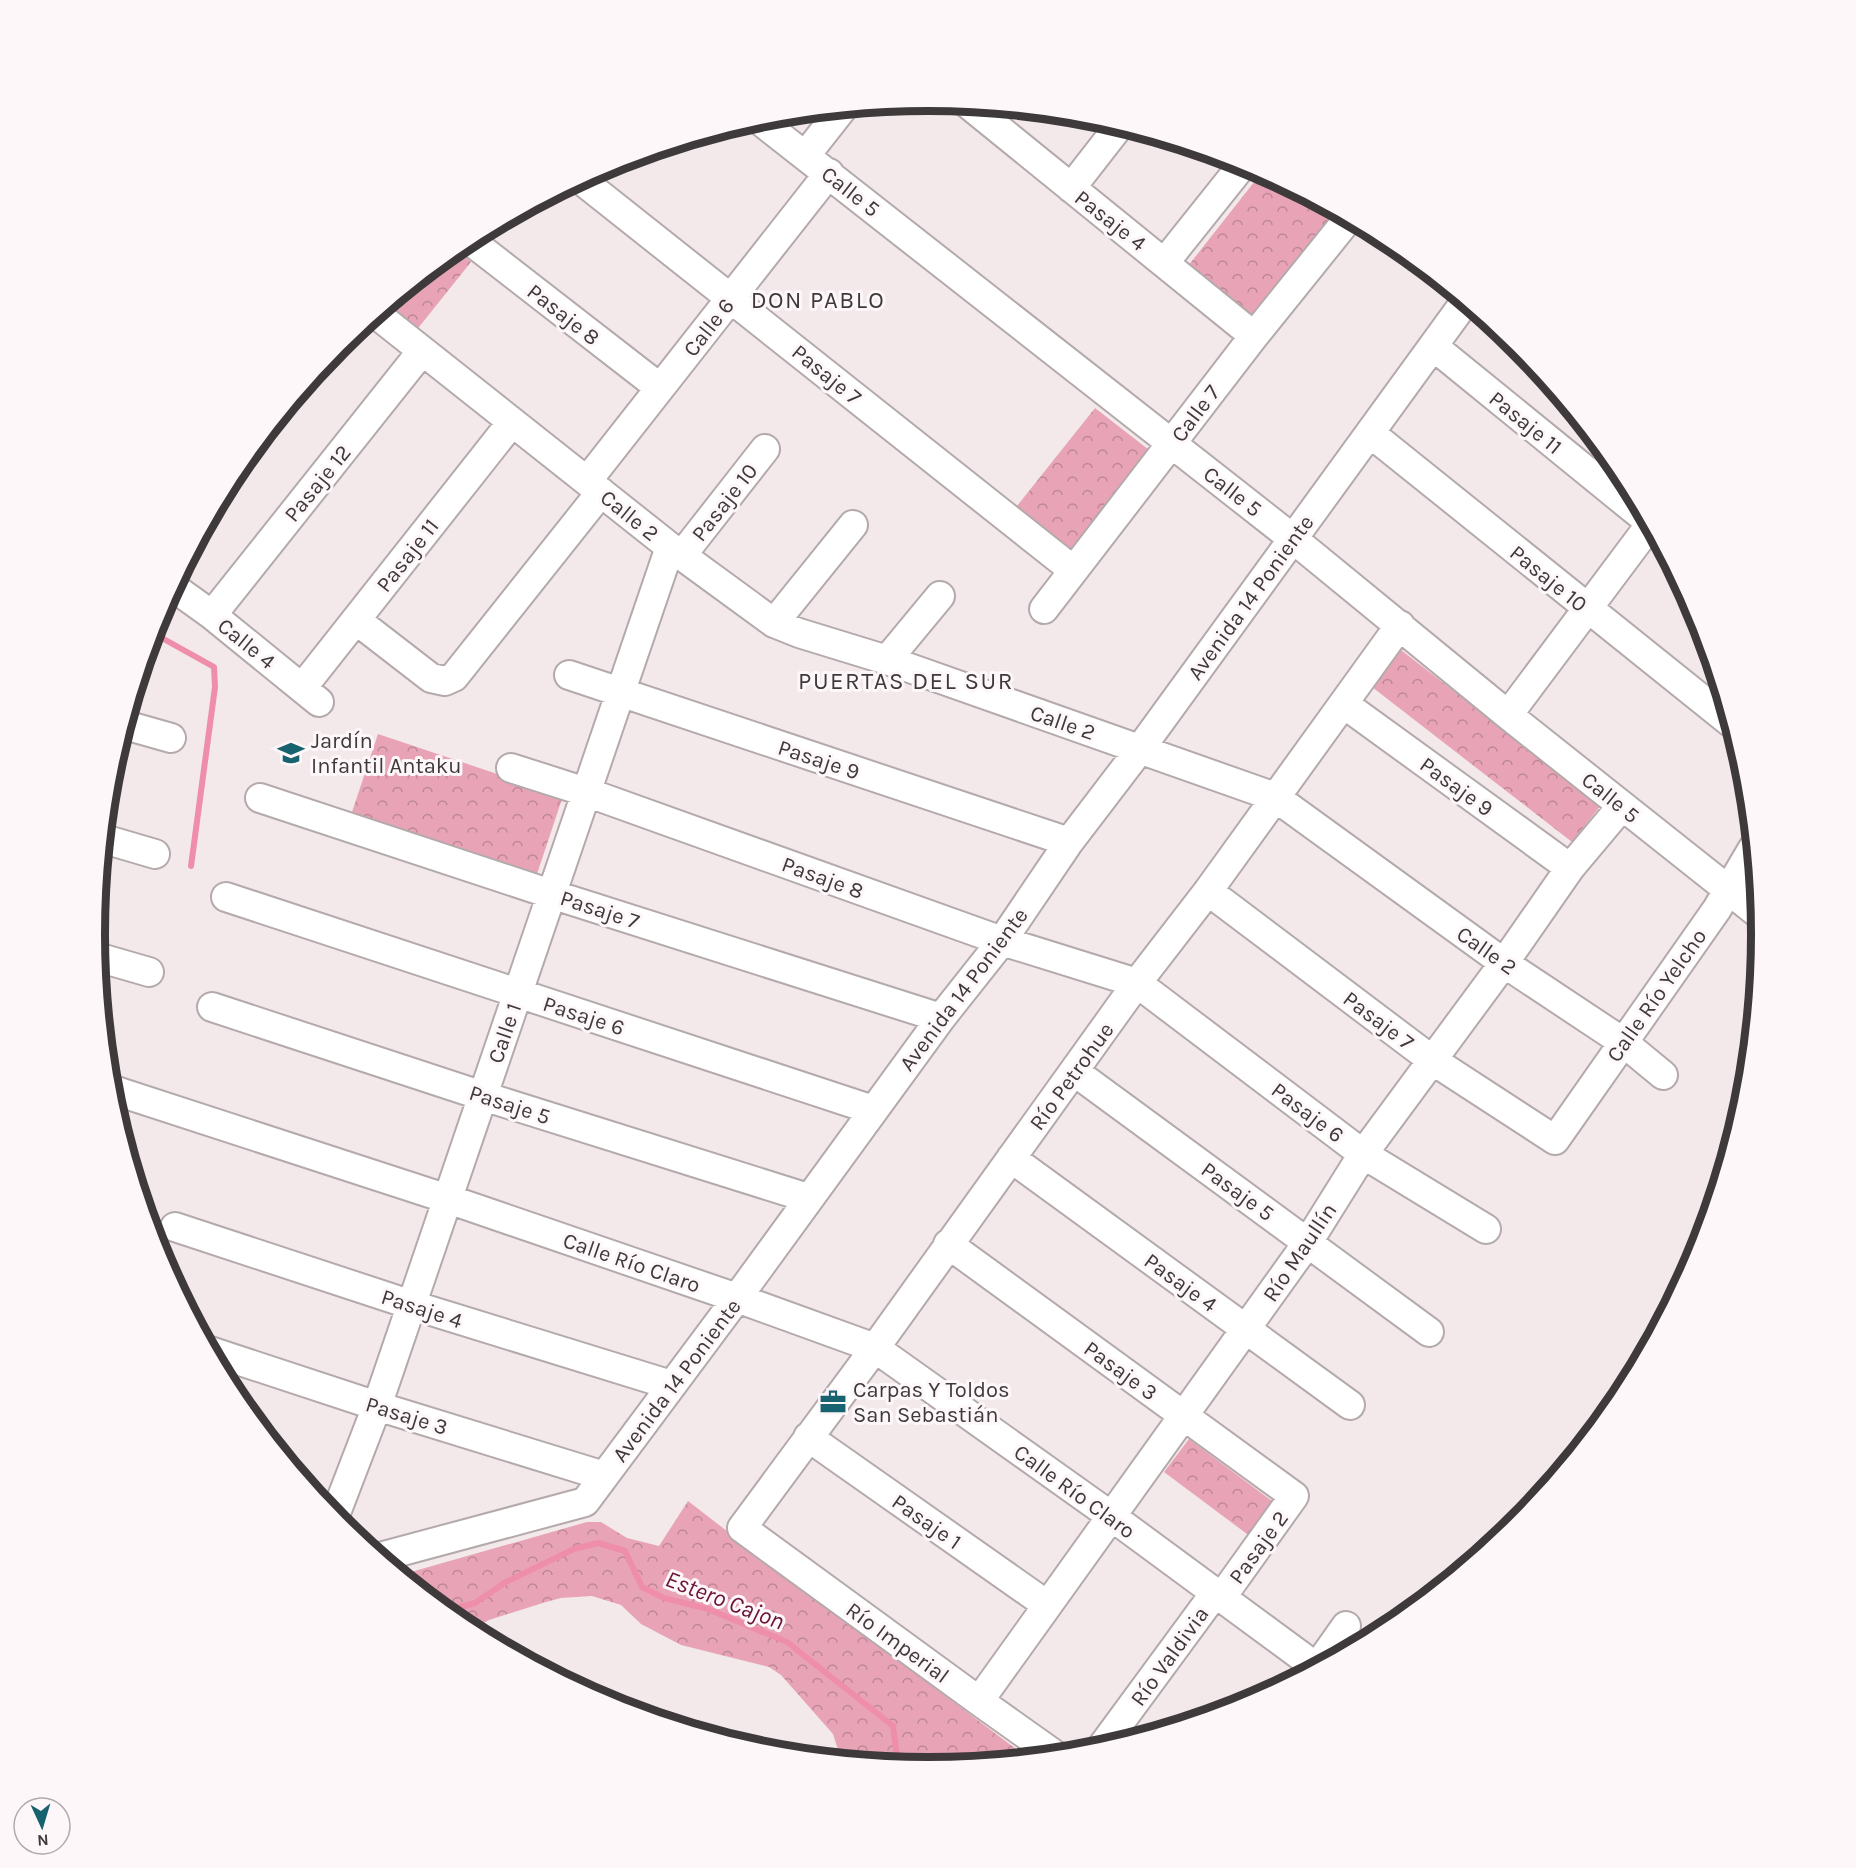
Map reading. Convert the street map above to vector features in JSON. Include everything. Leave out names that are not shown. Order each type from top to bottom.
[{"type":"street","name":"Pasaje 4","points":[[986,113],[1071,188],[1254,336]]},
{"type":"street","points":[[805,156],[836,117]]},
{"type":"street","name":"Calle 5","points":[[768,127],[1292,538],[1508,715],[1750,907]]},
{"type":"street","points":[[1071,188],[1114,133]]},
{"type":"street","points":[[1165,262],[1237,172]]},
{"type":"street","name":"Calle 6","points":[[356,620],[431,678],[445,681],[458,674],[594,486],[660,388],[829,173]]},
{"type":"street","name":"Pasaje 7","points":[[588,185],[1073,570]]},
{"type":"street","name":"Calle 7","points":[[1044,609],[1254,336],[1344,224]]},
{"type":"street","name":"Pasaje 8","points":[[477,246],[660,388]]},
{"type":"street","name":"Avenida 14 Poniente","points":[[387,1555],[585,1502],[737,1298],[940,1018],[1002,941],[1069,842],[1140,749],[1461,307]]},
{"type":"street","name":"Calle 2","points":[[381,318],[676,551],[774,623],[887,660],[1275,797],[1504,963],[1623,1042],[1663,1074]]},
{"type":"street","name":"Pasaje 11","points":[[1433,346],[1632,508]]},
{"type":"street","name":"Pasaje 12","points":[[212,615],[422,351]]},
{"type":"street","name":"Pasaje 11","points":[[310,695],[356,620],[512,422]]},
{"type":"street","name":"Pasaje 10","points":[[1370,433],[1721,715]]},
{"type":"street","name":"Pasaje 10","points":[[676,551],[765,450]]},
{"type":"street","points":[[774,623],[853,525]]},
{"type":"street","points":[[1508,715],[1646,531]]},
{"type":"street","name":"Calle 1","points":[[338,1508],[412,1305],[620,693],[676,551]]},
{"type":"street","name":"Calle 4","points":[[180,592],[212,615],[310,695]]},
{"type":"street","points":[[887,660],[940,596]]},
{"type":"street","name":"Río Petrohue","points":[[742,1528],[1400,625]]},
{"type":"street","name":"Pasaje 9","points":[[569,675],[1069,842]]},
{"type":"street","name":"Pasaje 9","points":[[1344,704],[1570,868]]},
{"type":"street","points":[[132,727],[171,738]]},
{"type":"street","name":"Pasaje 8","points":[[511,768],[586,792],[1002,941],[1137,983]]},
{"type":"street","name":"Pasaje 7","points":[[260,798],[940,1018]]},
{"type":"street","name":"Río Maullín","points":[[979,1701],[1308,1242],[1363,1154],[1504,963],[1570,868],[1622,806]]},
{"type":"street","points":[[111,841],[155,854]]},
{"type":"street","name":"Calle Río Yelcho","points":[[1555,1140],[1717,909],[1747,858]]},
{"type":"street","name":"Pasaje 7","points":[[1208,891],[1432,1060],[1555,1140]]},
{"type":"street","name":"Pasaje 6","points":[[226,897],[873,1110]]},
{"type":"street","points":[[106,960],[149,972]]},
{"type":"street","name":"Pasaje 6","points":[[1137,983],[1363,1154],[1486,1229]]},
{"type":"street","name":"Pasaje 5","points":[[212,1007],[483,1096],[808,1198]]},
{"type":"street","name":"Pasaje 5","points":[[1075,1072],[1430,1332]]},
{"type":"street","name":"Calle Río Claro","points":[[121,1092],[448,1199],[737,1298],[874,1348],[1111,1516],[1310,1662]]},
{"type":"street","name":"Pasaje 4","points":[[1011,1158],[1350,1405]]},
{"type":"street","name":"Pasaje 4","points":[[175,1227],[412,1305],[671,1385]]},
{"type":"street","name":"Pasaje 3","points":[[948,1244],[1294,1496]]},
{"type":"street","name":"Pasaje 3","points":[[221,1355],[377,1406],[604,1476]]},
{"type":"street","name":"Pasaje 1","points":[[808,1437],[1047,1605]]},
{"type":"street","name":"Pasaje 2","points":[[1218,1595],[1294,1496]]},
{"type":"street","name":"Río Imperial","points":[[742,1528],[1046,1748]]},
{"type":"street","name":"Río Valdivia","points":[[1110,1736],[1218,1595]]},
{"type":"street","points":[[1326,1654],[1346,1626]]},
{"type":"green space","points":[[1256,180],[1335,218],[1255,319],[1188,266]]},
{"type":"green space","points":[[463,256],[471,262],[415,332],[389,311]]},
{"type":"green space","points":[[1095,408],[1153,453],[1070,556],[1013,511]]},
{"type":"green space","points":[[1401,650],[1601,805],[1572,842],[1372,687]]},
{"type":"green space","points":[[378,734],[563,796],[536,877],[351,815]]},
{"type":"green space","points":[[1189,1439],[1276,1504],[1251,1537],[1164,1472]]},
{"type":"green space","points":[[688,1501],[1019,1751],[928,1757],[839,1752],[833,1734],[781,1675],[769,1667],[681,1645],[641,1624],[621,1605],[592,1596],[561,1598],[481,1624],[409,1573],[587,1522],[601,1522],[627,1538],[659,1546]]},
{"type":"waterway","points":[[161,637],[214,667],[215,687],[191,866]]},
{"type":"waterway","name":"Estero Cajon","points":[[457,1608],[475,1603],[506,1582],[574,1549],[598,1543],[625,1551],[642,1587],[664,1598],[708,1609],[787,1642],[893,1726],[897,1756]]},
{"type":"place","name":"Jardín Infantil Antaku","points":[[291,753]]},
{"type":"place","name":"Carpas Y Toldos San Sebastián","points":[[833,1402]]},
{"type":"district","name":"DON PABLO","points":[[818,300]]},
{"type":"district","name":"PUERTAS DEL SUR","points":[[906,681]]}]
